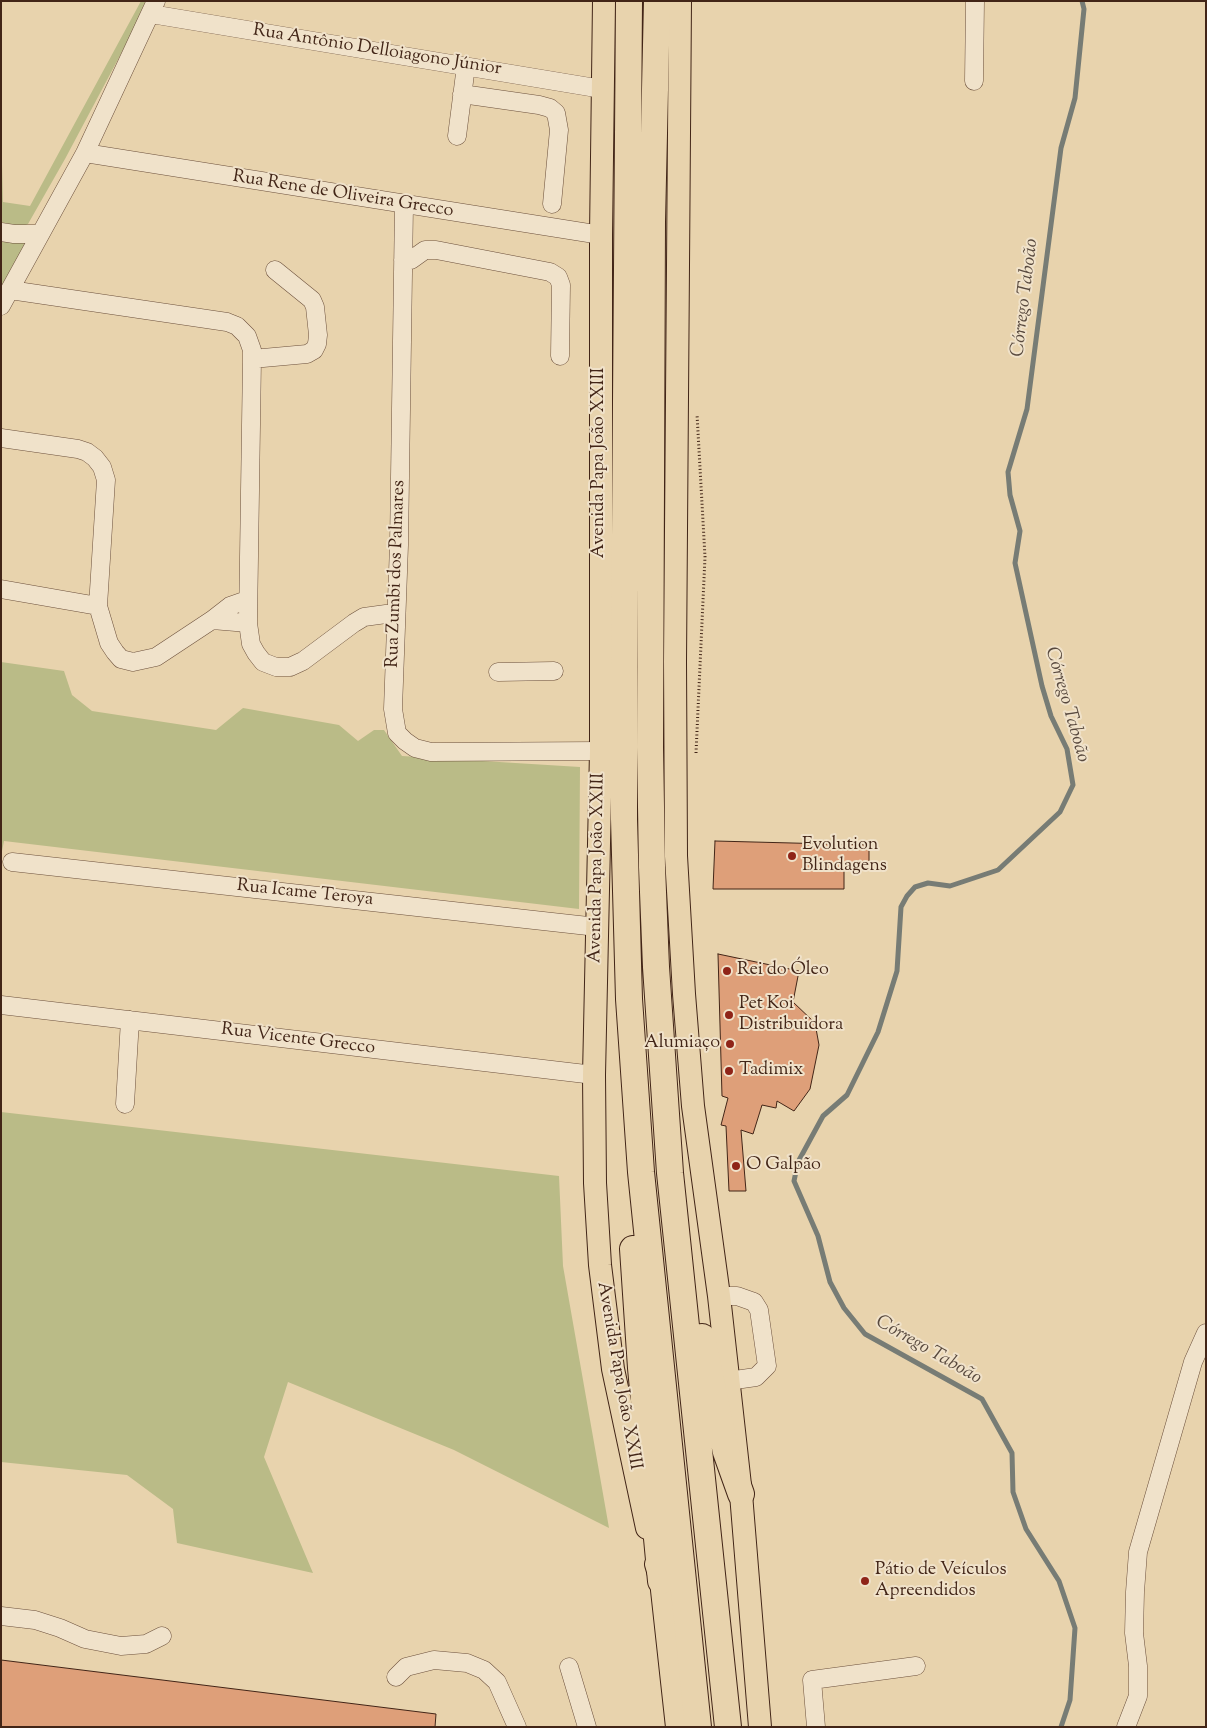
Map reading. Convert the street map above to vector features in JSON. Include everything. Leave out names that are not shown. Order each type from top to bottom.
[{"type":"highway","name":"Avenida Papa João XXIII","points":[[629,1],[624,668],[625,837],[629,999],[641,1172],[698,1727]]},
{"type":"highway","points":[[657,1],[652,222],[650,738],[656,967],[670,1173],[728,1727]]},
{"type":"highway","points":[[641,1172],[632,1222],[633,1262],[661,1581]]},
{"type":"highway","points":[[670,1173],[688,1244],[699,1320],[726,1452],[741,1494]]},
{"type":"main road","name":"Avenida Papa João XXIII","points":[[604,1],[601,235],[601,751],[594,1075],[595,1183],[600,1265],[613,1369],[643,1515],[661,1581],[677,1727]]},
{"type":"main road","points":[[680,1],[675,661],[676,856],[693,1106],[719,1296],[741,1494],[760,1727]]},
{"type":"street","points":[[974,81],[975,1]]},
{"type":"street","name":"Rua Antônio Delloiagono Júnior","points":[[154,8],[466,66],[602,89]]},
{"type":"street","points":[[1,306],[85,153],[154,8]]},
{"type":"street","points":[[457,136],[466,66]]},
{"type":"street","points":[[462,94],[539,105],[550,108],[556,113],[559,130],[552,204]]},
{"type":"street","name":"Rua Rene de Oliveira Grecco","points":[[85,153],[601,235]]},
{"type":"street","name":"Rua Zumbi dos Palmares","points":[[404,204],[394,716],[397,733],[409,744],[422,751],[431,752],[601,751]]},
{"type":"street","points":[[1,232],[40,234]]},
{"type":"street","points":[[403,260],[411,260],[425,250],[436,250],[550,272],[558,277],[561,285],[560,356]]},
{"type":"street","points":[[252,360],[307,354],[314,350],[317,344],[315,307],[312,300],[275,270]]},
{"type":"street","points":[[10,290],[228,322],[237,326],[247,336],[252,350],[248,623],[251,644],[263,662],[270,666],[282,668],[303,661],[364,617],[396,614]]},
{"type":"street","points":[[1,438],[78,449],[91,455],[102,467],[106,480],[98,606],[109,643],[122,659],[133,662],[156,657],[230,606],[247,600]]},
{"type":"street","points":[[1,589],[98,606]]},
{"type":"street","points":[[212,620],[248,623]]},
{"type":"street","points":[[498,672],[554,671]]},
{"type":"street","name":"Rua Icame Teroya","points":[[12,862],[597,927]]},
{"type":"street","name":"Rua Vicente Grecco","points":[[1,1006],[594,1075]]},
{"type":"street","points":[[125,1104],[130,1020]]},
{"type":"street","points":[[719,1296],[737,1296],[754,1302],[759,1310],[767,1366],[756,1377],[728,1381]]},
{"type":"street","points":[[1126,1727],[1138,1696],[1138,1666],[1134,1633],[1138,1552],[1192,1362],[1206,1333]]},
{"type":"street","points":[[1,1616],[35,1620],[85,1638],[121,1646],[146,1644],[162,1636]]},
{"type":"street","points":[[396,1677],[406,1667],[434,1660],[467,1663],[484,1670],[497,1682],[517,1727]]},
{"type":"street","points":[[816,1727],[812,1680],[916,1666]]},
{"type":"street","points":[[569,1667],[587,1727]]},
{"type":"path","points":[[696,755],[705,557],[697,409]]},
{"type":"green space","points":[[141,1],[149,1],[65,159],[28,224],[21,227],[1,222],[1,127],[3,202],[30,206]]},
{"type":"green space","points":[[1,235],[35,236],[1,297]]},
{"type":"green space","points":[[1,662],[64,671],[72,695],[92,711],[216,730],[243,708],[339,725],[358,741],[374,730],[384,730],[402,756],[580,767],[579,909],[4,841],[1,856]]},
{"type":"green space","points":[[1,1112],[559,1176],[563,1266],[609,1528],[454,1450],[288,1382],[264,1457],[313,1573],[177,1543],[173,1509],[127,1475],[1,1462]]},
{"type":"building","name":"Evolution Blindagens","points":[[715,841],[869,845],[869,866],[844,867],[844,889],[713,889]]},
{"type":"building","points":[[718,954],[799,971],[793,1002],[815,1023],[819,1045],[810,1089],[794,1111],[777,1101],[776,1108],[762,1105],[753,1134],[741,1130],[746,1191],[729,1191],[726,1126],[721,1125],[728,1098],[722,1096]]},
{"type":"building","points":[[1,1660],[436,1714],[435,1727],[1,1727]]},
{"type":"waterway","name":"Córrego Taboão","points":[[1061,1727],[1070,1700],[1075,1628],[1059,1581],[1026,1529],[1013,1492],[1012,1453],[982,1399],[865,1334],[844,1308],[830,1282],[818,1236],[794,1181],[798,1162],[823,1116],[847,1095],[878,1032],[897,971],[901,907],[907,896],[915,887],[928,883],[950,886],[998,870],[1060,812],[1073,785],[1067,749],[1051,716],[1042,686],[1015,563],[1020,531],[1010,495],[1008,472],[1027,409],[1061,148],[1075,98],[1084,9],[1082,1]]},
{"type":"place","name":"Evolution Blindagens","points":[[792,856]]},
{"type":"place","name":"Rei do Óleo","points":[[727,971]]},
{"type":"place","name":"Pet Koi Distribuidora","points":[[729,1015]]},
{"type":"place","name":"Alumiaço","points":[[730,1044]]},
{"type":"place","name":"Tadimix","points":[[729,1071]]},
{"type":"place","name":"O Galpão","points":[[736,1166]]},
{"type":"place","name":"Pátio de Veículos Apreendidos","points":[[865,1581]]}]
